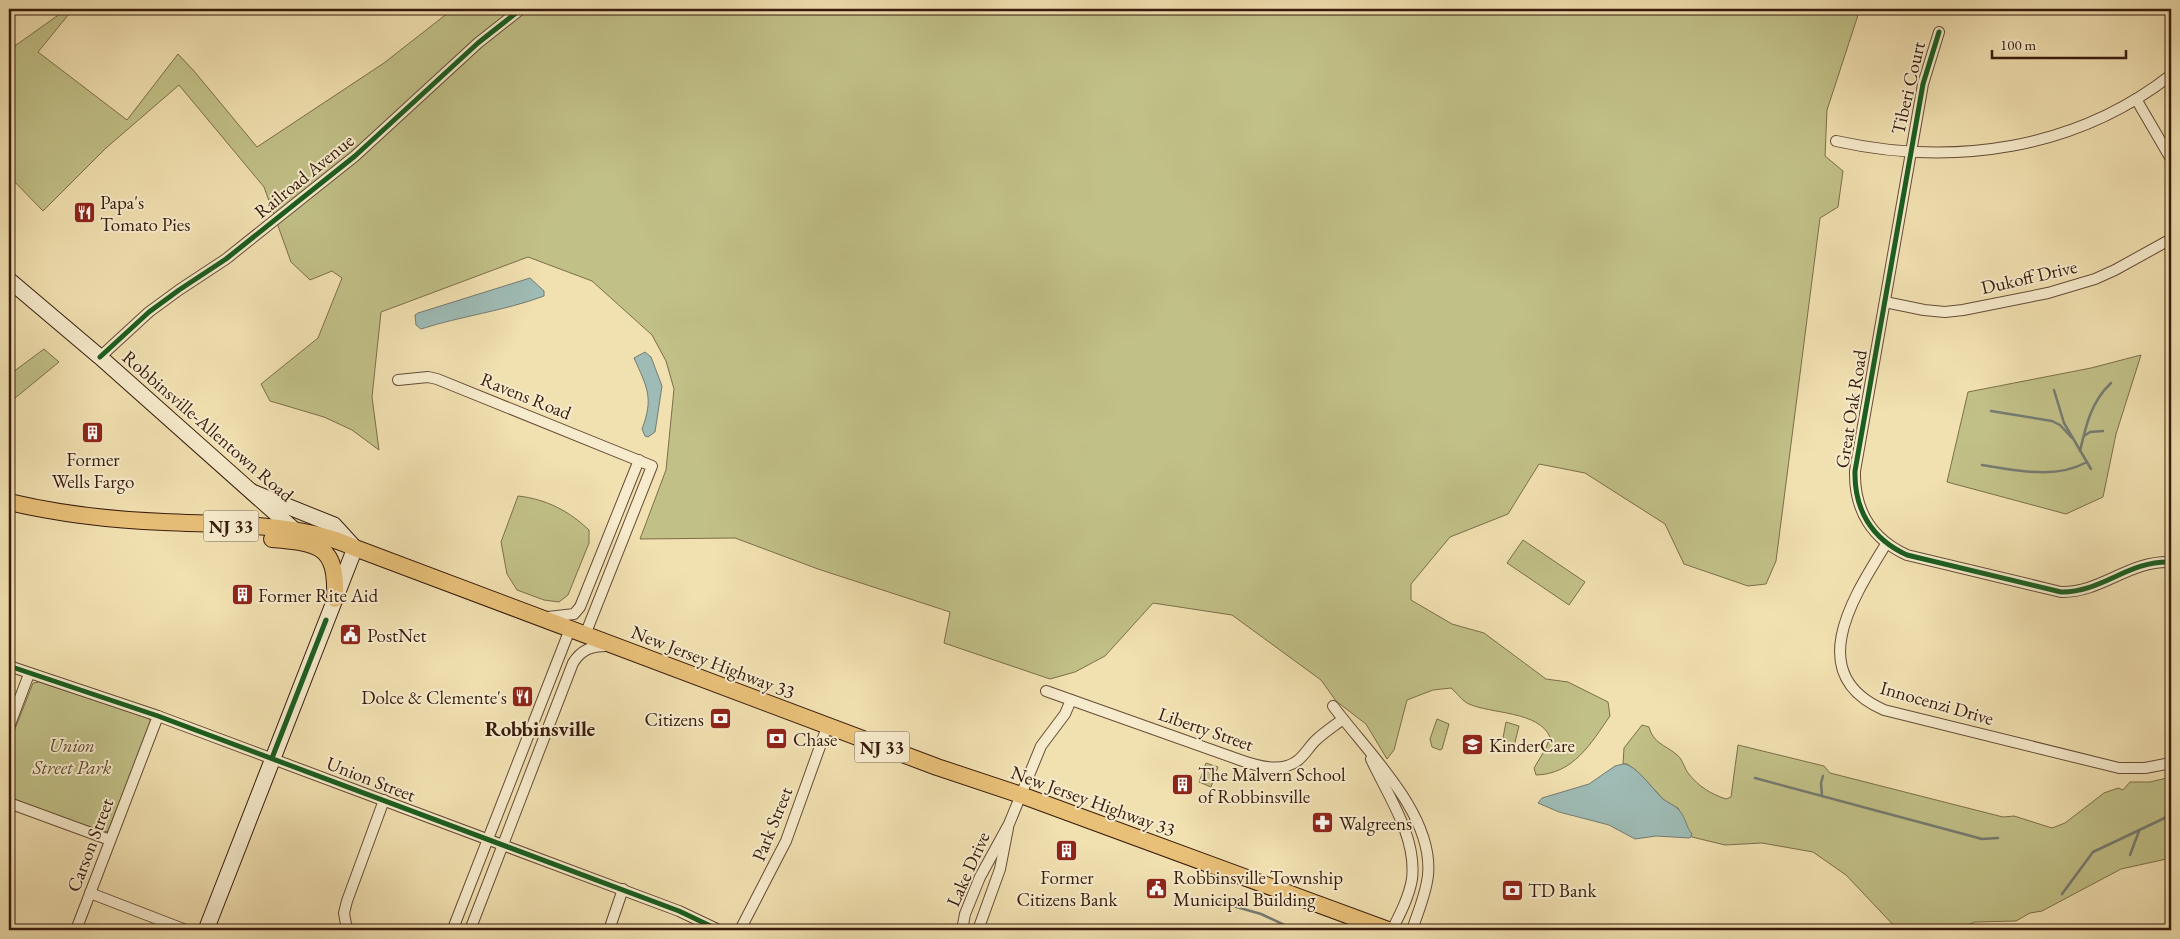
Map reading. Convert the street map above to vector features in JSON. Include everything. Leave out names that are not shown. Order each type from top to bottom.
[{"type":"main road","name":"New Jersey Highway 33","points":[[9,502],[92,517],[296,531],[336,539],[355,548],[827,727],[1020,795],[1388,930]]},
{"type":"main road","points":[[166,522],[202,533],[278,539],[312,546],[326,552],[333,564],[336,580],[335,599]]},
{"type":"street","name":"Railroad Avenue","points":[[100,357],[150,312],[226,259],[355,156],[478,43],[520,9]]},
{"type":"street","name":"Tiberi Court","points":[[1911,153],[1923,84],[1940,32]]},
{"type":"street","points":[[1836,141],[1881,150],[1953,154],[1988,151],[2040,141],[2090,123],[2136,99],[2171,75]]},
{"type":"street","points":[[2136,99],[2171,158]]},
{"type":"street","name":"Great Oak Road","points":[[1911,153],[1855,471],[1855,484],[1859,504],[1867,523],[1886,544],[1907,556],[2061,592],[2081,591],[2145,563],[2171,562]]},
{"type":"street","name":"Dukoff Drive","points":[[1884,302],[1945,312],[2048,293],[2095,279],[2171,239]]},
{"type":"street","name":"Robbinsville-Allentown Road","points":[[9,280],[100,357],[312,546]]},
{"type":"street","name":"Ravens Road","points":[[398,380],[428,377],[437,379],[639,460]]},
{"type":"street","points":[[455,930],[454,926],[488,839],[577,632],[652,466],[639,460],[580,607],[574,614],[538,618]]},
{"type":"street","points":[[206,930],[355,548],[334,525],[252,492]]},
{"type":"street","name":"Innocenzi Drive","points":[[1886,544],[1873,565],[1845,621],[1840,637],[1842,668],[1847,679],[1862,698],[1884,710],[2120,768],[2145,768],[2171,763]]},
{"type":"street","points":[[470,930],[573,663],[578,654],[594,646],[619,648]]},
{"type":"street","name":"Union Street","points":[[9,666],[158,716],[272,758],[679,911],[719,930]]},
{"type":"street","points":[[9,727],[29,674]]},
{"type":"street","name":"Liberty Street","points":[[1046,691],[1257,766],[1287,766],[1296,762],[1316,740],[1343,719]]},
{"type":"street","name":"Lake Drive","points":[[962,930],[965,914],[980,877],[1009,824],[1041,746],[1065,714],[1071,700]]},
{"type":"street","points":[[1333,706],[1398,789],[1417,820],[1427,849],[1427,886],[1412,930]]},
{"type":"street","name":"Carson Street","points":[[76,930],[158,716]]},
{"type":"street","name":"Park Street","points":[[740,930],[786,841],[827,727]]},
{"type":"street","points":[[1367,749],[1403,826],[1413,860],[1410,888],[1392,930]]},
{"type":"street","points":[[347,930],[344,912],[347,901],[384,800]]},
{"type":"street","points":[[9,803],[110,840]]},
{"type":"street","name":"Lake Drive","points":[[978,930],[1000,869],[1009,824]]},
{"type":"street","points":[[609,930],[623,890]]},
{"type":"street","points":[[90,893],[186,930]]},
{"type":"green space","points":[[67,9],[73,9],[38,52],[127,120],[178,54],[257,147],[384,63],[453,9],[1860,9],[1827,110],[1825,156],[1843,171],[1838,207],[1820,218],[1776,561],[1766,584],[1748,586],[1684,564],[1665,524],[1585,473],[1539,464],[1508,514],[1450,537],[1411,584],[1411,600],[1452,624],[1484,633],[1546,679],[1568,682],[1608,702],[1610,716],[1588,746],[1571,763],[1549,773],[1536,775],[1534,768],[1550,737],[1536,722],[1514,714],[1469,704],[1451,688],[1433,690],[1407,700],[1394,750],[1387,759],[1366,724],[1336,701],[1321,680],[1232,615],[1153,603],[1105,656],[1075,672],[1050,679],[944,643],[950,612],[818,569],[735,538],[640,539],[666,470],[674,389],[666,361],[652,335],[592,281],[528,257],[381,312],[372,397],[379,450],[352,430],[324,417],[270,401],[261,384],[318,338],[342,278],[332,271],[310,280],[291,262],[264,187],[179,85],[106,148],[43,211],[9,176],[9,50]]},
{"type":"green space","points":[[44,349],[59,362],[9,403],[9,375]]},
{"type":"green space","points":[[2141,355],[2116,434],[2103,497],[2066,514],[1947,482],[1968,392],[2091,368]]},
{"type":"green space","points":[[518,496],[538,500],[556,507],[573,517],[589,530],[589,543],[568,595],[559,602],[544,600],[517,590],[507,574],[501,542]]},
{"type":"green space","points":[[1523,540],[1585,582],[1569,605],[1507,563]]},
{"type":"green space","name":"Union Street Park","points":[[39,682],[148,716],[151,722],[108,831],[100,833],[9,797],[9,744],[33,683]]},
{"type":"green space","points":[[1437,719],[1449,724],[1442,749],[1440,750],[1432,747],[1430,739]]},
{"type":"green space","points":[[1506,722],[1519,726],[1514,746],[1502,743]]},
{"type":"green space","points":[[1642,725],[1649,727],[1656,740],[1678,756],[1696,782],[1710,792],[1726,799],[1731,797],[1738,745],[1824,766],[1830,773],[2003,817],[2014,816],[2052,828],[2065,823],[2104,793],[2118,788],[2123,790],[2130,782],[2150,782],[2171,777],[2171,858],[2121,869],[2042,911],[2030,913],[2016,921],[1975,922],[1955,930],[1898,930],[1846,875],[1813,852],[1762,843],[1725,845],[1692,837],[1678,808],[1665,801],[1638,772],[1627,764],[1623,764],[1624,748]]},
{"type":"green space","points":[[1206,763],[1218,767],[1211,787],[1199,782]]},
{"type":"water","points":[[530,278],[544,291],[544,296],[514,306],[451,320],[421,329],[416,325],[415,315],[418,313]]},
{"type":"water","points":[[645,352],[651,357],[662,386],[655,432],[648,437],[645,436],[642,429],[648,409],[647,393],[634,358]]},
{"type":"water","points":[[1623,764],[1633,768],[1663,799],[1679,810],[1692,834],[1690,838],[1656,836],[1635,839],[1609,825],[1559,812],[1538,803],[1542,798],[1589,784],[1615,766]]},
{"type":"waterway","points":[[2080,451],[2087,423],[2094,406],[2111,383]]},
{"type":"waterway","points":[[2054,390],[2064,423],[2091,469]]},
{"type":"waterway","points":[[1991,411],[2052,421],[2060,425],[2072,438]]},
{"type":"waterway","points":[[2084,436],[2090,432],[2103,431]]},
{"type":"waterway","points":[[1982,465],[2022,471],[2049,472],[2074,468],[2087,462]]},
{"type":"waterway","points":[[1822,796],[1821,783],[1823,776]]},
{"type":"waterway","points":[[1755,778],[1982,839],[1998,838]]},
{"type":"waterway","points":[[2062,894],[2093,852],[2171,815]]},
{"type":"waterway","points":[[2130,855],[2139,831]]},
{"type":"waterway","points":[[1205,898],[1261,914],[1295,930]]},
{"type":"cycle path","points":[[100,357],[149,312],[226,259],[355,156],[478,43],[521,9]]},
{"type":"cycle path","points":[[1939,32],[1923,84],[1855,471],[1858,498],[1862,510],[1875,532],[1884,541],[1907,555],[2061,592],[2089,587],[2142,566],[2171,562]]},
{"type":"cycle path","points":[[272,758],[326,620]]},
{"type":"cycle path","points":[[9,666],[158,716],[679,911],[719,930]]},
{"type":"place","name":"Papa's Tomato Pies","points":[[84,213]]},
{"type":"place","name":"Former Wells Fargo","points":[[93,433]]},
{"type":"place","name":"Former Rite Aid","points":[[242,595]]},
{"type":"place","name":"PostNet","points":[[351,635]]},
{"type":"place","name":"Dolce & Clemente's","points":[[523,697]]},
{"type":"place","name":"Citizens","points":[[720,719]]},
{"type":"place","name":"Chase","points":[[777,739]]},
{"type":"place","name":"KinderCare","points":[[1473,745]]},
{"type":"place","name":"The Malvern School of Robbinsville","points":[[1182,785]]},
{"type":"place","name":"Walgreens","points":[[1323,823]]},
{"type":"place","name":"Former Citizens Bank","points":[[1067,851]]},
{"type":"place","name":"Robbinsville Township Municipal Building","points":[[1157,888]]},
{"type":"place","name":"TD Bank","points":[[1512,890]]},
{"type":"district","name":"Robbinsville","points":[[540,728]]}]
